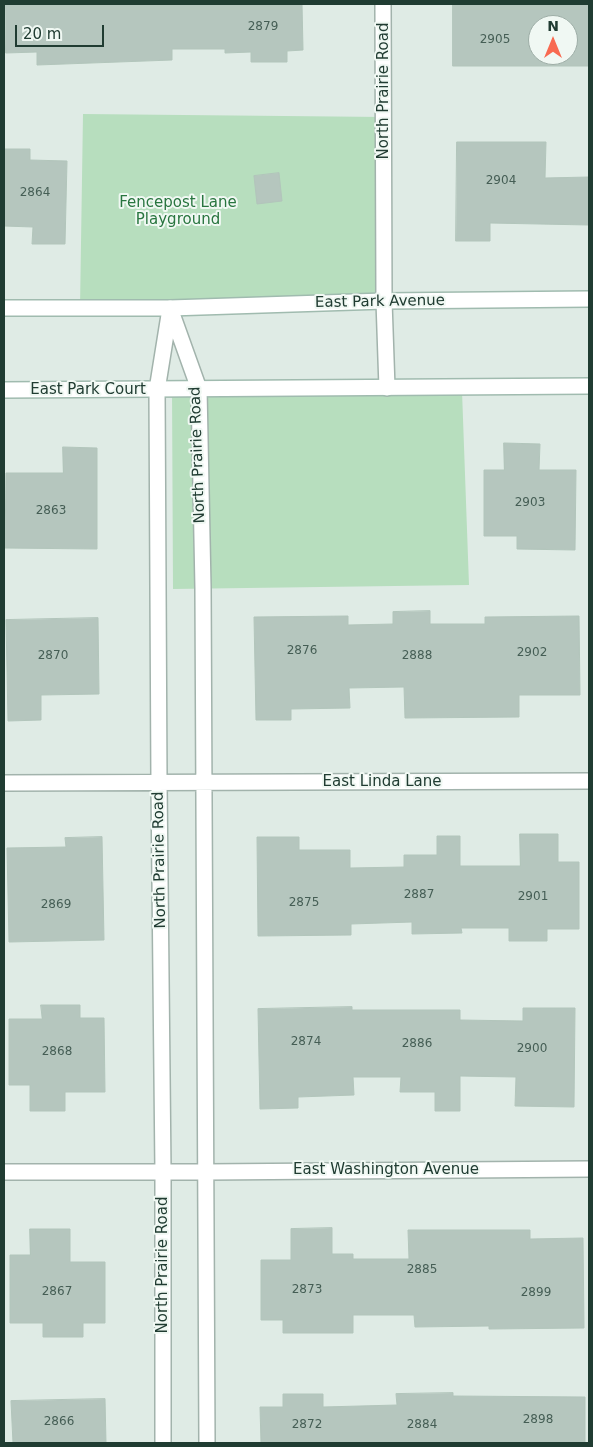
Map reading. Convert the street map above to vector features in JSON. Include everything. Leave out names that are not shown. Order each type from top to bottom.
[{"type":"street","name":"North Prairie Road","points":[[383,4],[384,301],[387,388]]},
{"type":"street","name":"East Park Avenue","points":[[170,308],[384,301],[589,300]]},
{"type":"street","points":[[4,308],[170,308]]},
{"type":"street","name":"North Prairie Road","points":[[170,308],[199,389],[207,1172],[207,1443]]},
{"type":"street","name":"North Prairie Road","points":[[163,1443],[163,1172],[157,390],[170,308]]},
{"type":"street","points":[[199,389],[589,386]]},
{"type":"street","name":"East Park Court","points":[[4,390],[199,389]]},
{"type":"street","name":"East Linda Lane","points":[[4,783],[175,784],[589,781]]},
{"type":"street","name":"East Washington Avenue","points":[[4,1172],[589,1169]]},
{"type":"green space","name":"Fencepost Lane Playground","points":[[83,114],[384,117],[384,301],[80,308]]},
{"type":"green space","points":[[172,389],[462,391],[469,585],[173,589]]},
{"type":"building","points":[[5,4],[302,4],[303,50],[287,51],[287,62],[251,62],[251,52],[225,53],[225,49],[172,49],[172,60],[37,65],[37,52],[6,53]]},
{"type":"building","points":[[453,4],[589,4],[589,66],[453,66]]},
{"type":"building","points":[[457,142],[546,142],[545,178],[589,177],[589,225],[490,223],[490,241],[456,241]]},
{"type":"building","points":[[4,149],[30,149],[30,160],[67,161],[65,244],[32,244],[33,227],[4,226]]},
{"type":"building","points":[[279,173],[282,201],[257,204],[254,176]]},
{"type":"building","points":[[504,443],[540,444],[539,470],[576,470],[575,550],[517,549],[517,536],[484,536],[484,470],[504,470]]},
{"type":"building","points":[[63,447],[97,448],[97,549],[5,548],[6,473],[63,473]]},
{"type":"building","points":[[430,611],[430,624],[485,624],[485,617],[579,616],[580,695],[519,695],[519,717],[405,718],[404,687],[349,688],[350,708],[291,709],[291,720],[256,720],[254,617],[348,616],[348,625],[393,624],[393,612]]},
{"type":"building","points":[[98,618],[99,694],[41,695],[41,720],[8,721],[6,620]]},
{"type":"building","points":[[520,834],[558,834],[558,862],[579,862],[579,929],[547,929],[547,941],[509,941],[509,928],[461,928],[462,933],[412,934],[412,922],[351,924],[351,935],[258,936],[257,837],[299,837],[299,850],[350,850],[350,868],[404,867],[404,855],[437,855],[437,836],[460,836],[460,866],[520,866]]},
{"type":"building","points":[[102,837],[104,940],[9,942],[7,848],[66,847],[65,838]]},
{"type":"building","points":[[41,1005],[80,1005],[80,1018],[104,1018],[105,1092],[65,1092],[65,1111],[30,1111],[30,1085],[9,1085],[9,1019],[42,1019]]},
{"type":"building","points":[[352,1007],[352,1010],[460,1010],[460,1020],[523,1021],[523,1008],[575,1008],[574,1107],[515,1106],[516,1077],[460,1076],[460,1111],[435,1111],[435,1092],[400,1092],[401,1077],[353,1077],[354,1095],[298,1097],[298,1108],[260,1109],[258,1009]]},
{"type":"building","points":[[332,1228],[332,1254],[353,1254],[353,1259],[409,1259],[408,1230],[530,1230],[530,1239],[583,1238],[584,1328],[489,1329],[489,1326],[415,1327],[414,1315],[353,1315],[353,1333],[283,1333],[283,1320],[261,1320],[261,1260],[291,1260],[291,1229]]},
{"type":"building","points":[[30,1229],[70,1229],[70,1262],[105,1262],[105,1323],[83,1323],[83,1337],[43,1337],[43,1323],[10,1323],[10,1255],[30,1255]]},
{"type":"building","points":[[453,1393],[453,1396],[585,1397],[585,1443],[261,1443],[260,1407],[283,1407],[283,1394],[323,1394],[323,1407],[397,1405],[396,1394]]},
{"type":"building","points":[[105,1399],[106,1443],[13,1443],[11,1401]]}]
